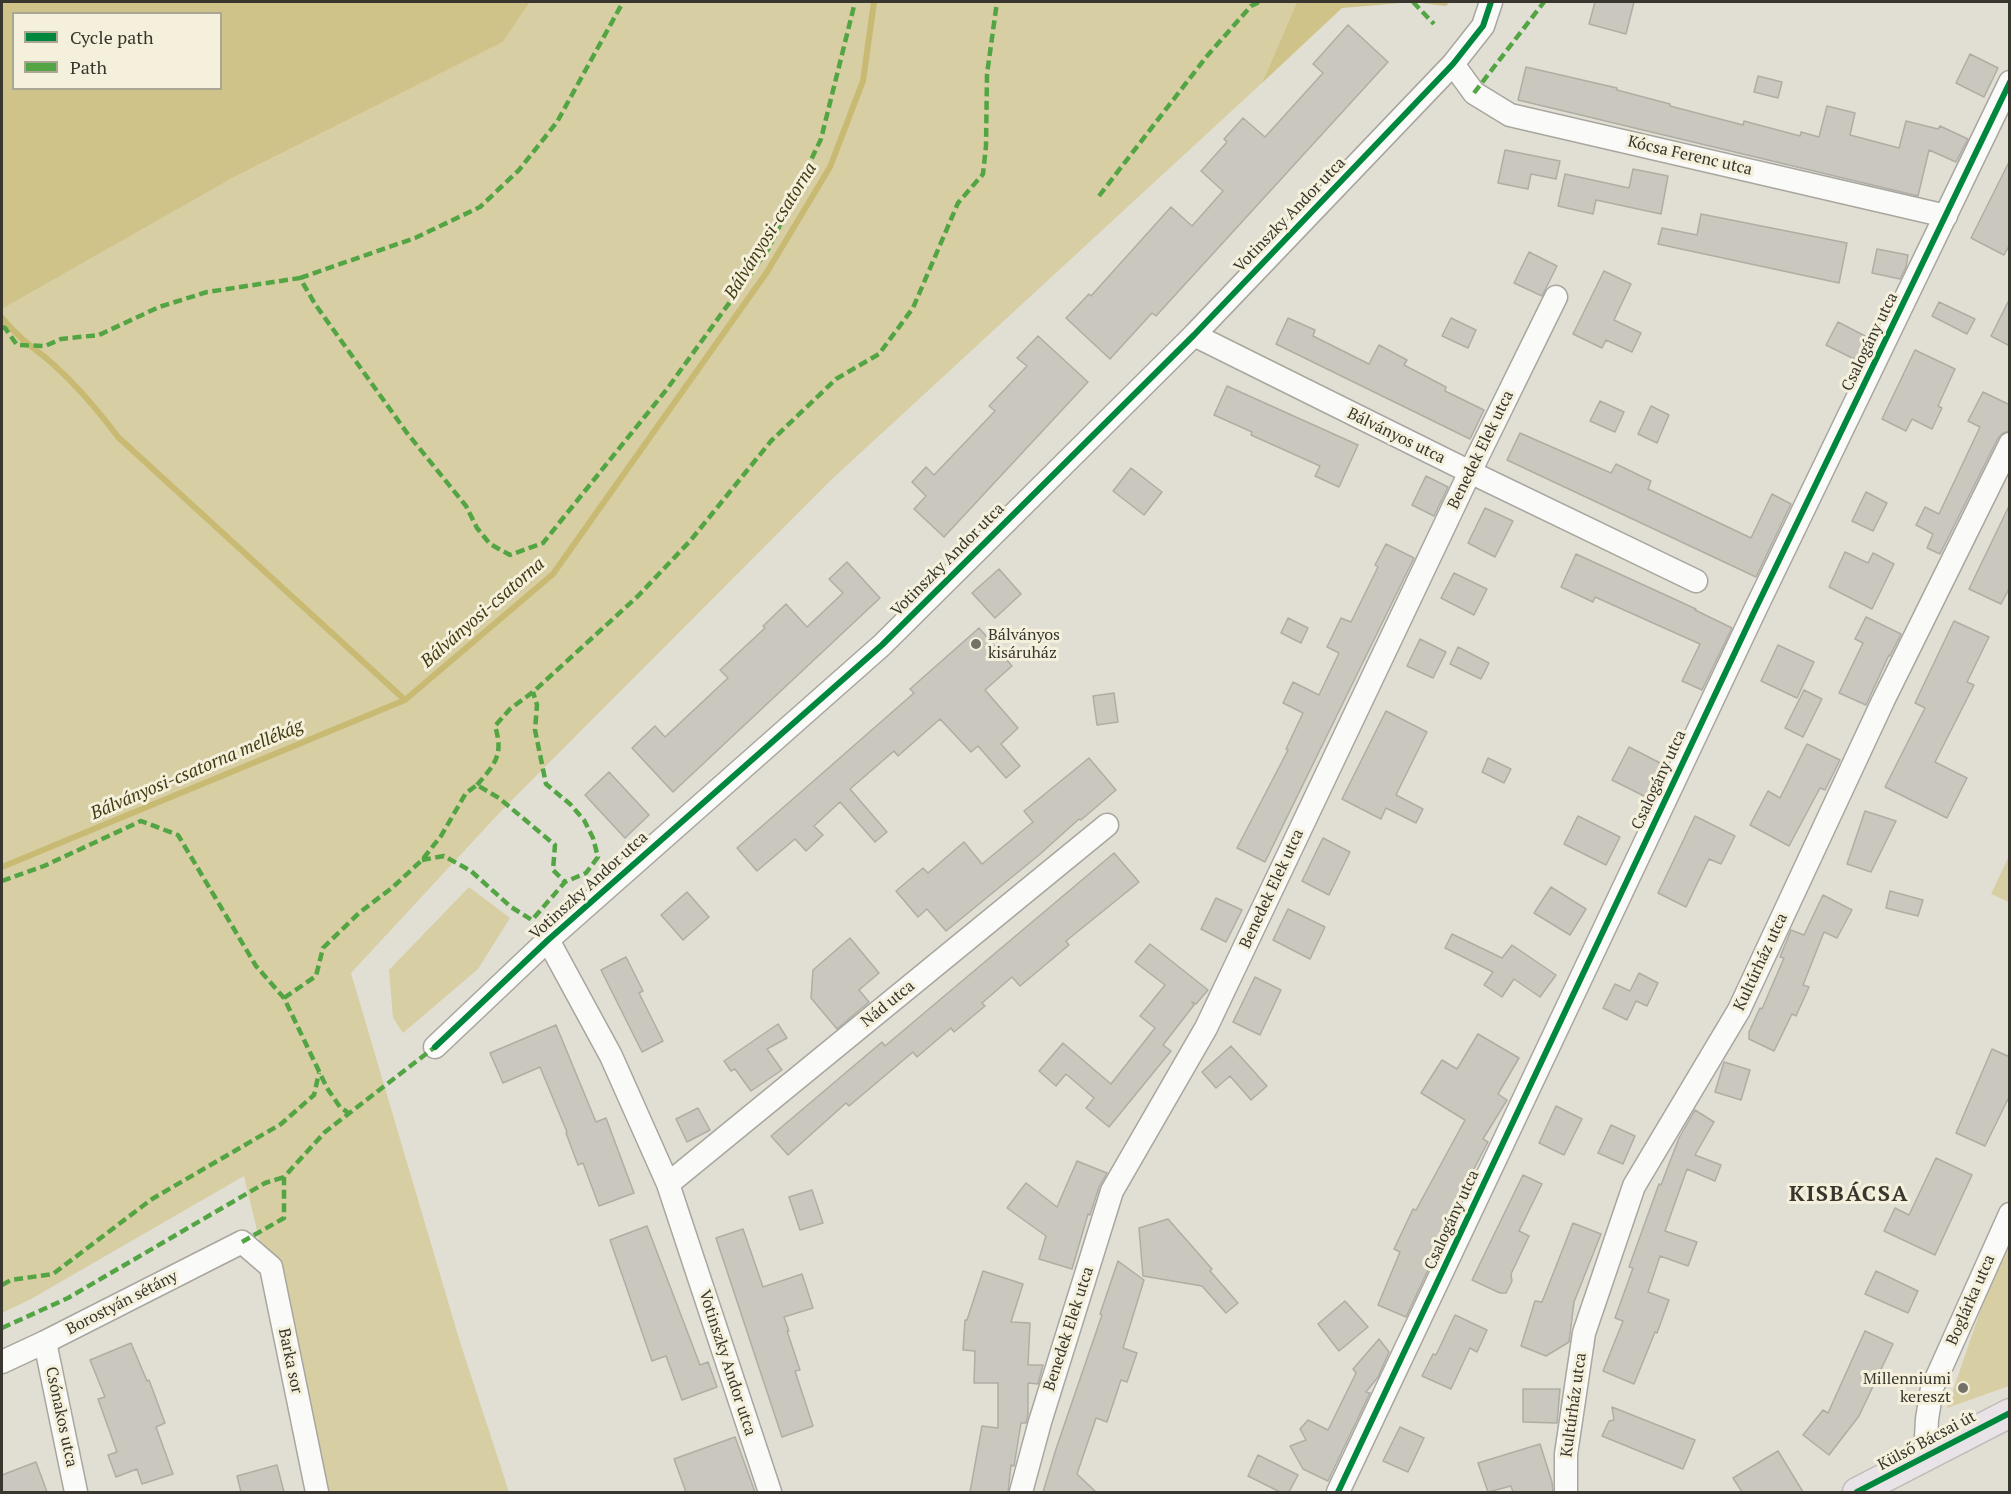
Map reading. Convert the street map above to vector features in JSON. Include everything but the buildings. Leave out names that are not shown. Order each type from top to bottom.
[{"type":"main road","name":"Külső Bácsai út","points":[[1857,1492],[2010,1413]]},
{"type":"street","name":"Votinszky Andor utca","points":[[435,1047],[548,940],[882,645],[1194,335],[1453,64],[1483,26],[1491,2]]},
{"type":"street","name":"Kócsa Ferenc utca","points":[[1453,64],[1474,93],[1510,115],[1946,216]]},
{"type":"street","name":"Csalogány utca","points":[[1338,1492],[1755,610],[2010,82]]},
{"type":"street","name":"Benedek Elek utca","points":[[1021,1492],[1040,1422],[1112,1191],[1206,1028],[1470,472],[1556,297]]},
{"type":"street","name":"Bálványos utca","points":[[1194,335],[1696,581]]},
{"type":"street","name":"Kultúrház utca","points":[[1566,1492],[1566,1454],[1584,1333],[1634,1186],[1739,1010],[1883,701],[2010,444]]},
{"type":"street","name":"Nád utca","points":[[668,1184],[1107,825]]},
{"type":"street","name":"Votinszky Andor utca","points":[[548,940],[610,1056],[668,1184],[770,1492]]},
{"type":"street","name":"Boglárka utca","points":[[1924,1457],[1932,1388],[2010,1214]]},
{"type":"street","name":"Borostyán sétány","points":[[2,1362],[242,1242]]},
{"type":"street","name":"Barka sor","points":[[242,1242],[271,1267],[317,1492]]},
{"type":"street","name":"Csónakos utca","points":[[45,1342],[76,1492]]},
{"type":"shaded area","points":[[2,2],[530,2],[503,42],[236,176],[2,309]]},
{"type":"shaded area","points":[[530,2],[1297,2],[1262,83],[830,481],[503,809],[351,973],[460,1342],[509,1492],[320,1492],[244,1176],[31,1299],[2,1313],[2,309],[236,176],[503,42]]},
{"type":"shaded area","points":[[1297,2],[1413,2],[1342,8],[1262,83]]},
{"type":"shaded area","points":[[1413,2],[1450,2],[1446,6]]},
{"type":"shaded area","points":[[2009,856],[2009,902],[1991,894]]},
{"type":"shaded area","points":[[469,887],[510,918],[478,969],[403,1033],[393,1018],[389,970]]},
{"type":"shaded area","points":[[2009,1227],[2009,1386],[1947,1408]]},
{"type":"waterway","name":"Bálványosi-csatorna","points":[[2,867],[405,700],[553,574],[767,272],[830,167],[863,81],[874,2]]},
{"type":"waterway","name":"Bálványosi-csatorna","points":[[2,318],[75,386],[118,437],[405,700]]},
{"type":"marked path","points":[[300,278],[415,238],[480,207],[519,170],[557,122],[623,2]]},
{"type":"marked path","points":[[2,327],[17,345],[45,346],[61,339],[99,335],[159,307],[207,292],[300,278],[315,304],[407,433],[466,506],[477,528],[490,544],[510,555],[543,543],[667,389],[769,248],[821,139],[855,2]]},
{"type":"marked path","points":[[477,785],[493,765],[498,752],[499,744],[495,726],[510,709],[533,692],[638,596],[690,541],[771,441],[836,379],[879,354],[913,308],[958,203],[983,174],[986,146],[987,74],[997,2]]},
{"type":"marked path","points":[[1099,196],[1207,56],[1251,6],[1259,2]]},
{"type":"marked path","points":[[1413,2],[1434,24]]},
{"type":"marked path","points":[[1474,93],[1544,2]]},
{"type":"marked path","points":[[422,860],[444,856],[471,871],[511,907],[532,920],[565,882],[586,873],[598,857],[593,838],[584,820],[570,804],[546,784],[535,730],[537,705],[533,692]]},
{"type":"marked path","points":[[284,998],[316,976],[323,948],[359,913],[393,887],[422,860],[441,836],[466,793],[477,785],[499,798],[555,845],[553,870],[565,882]]},
{"type":"marked path","points":[[2,881],[44,866],[141,821],[178,835],[256,966],[284,998],[327,1088],[340,1107],[350,1114]]},
{"type":"marked path","points":[[242,1242],[284,1218],[284,1177],[325,1132],[435,1047]]},
{"type":"marked path","points":[[2,1285],[11,1280],[53,1274],[152,1199],[281,1124],[314,1095],[319,1073]]},
{"type":"marked path","points":[[2,1328],[68,1298],[265,1183],[284,1177]]},
{"type":"cycle path","points":[[435,1047],[548,940],[882,645],[1194,335],[1453,64],[1483,26],[1491,2]]},
{"type":"cycle path","points":[[1338,1492],[1755,610],[2010,82]]},
{"type":"cycle path","points":[[1857,1492],[2010,1413]]},
{"type":"place","name":"Bálványos kisáruház","points":[[976,644]]},
{"type":"place","name":"Millenniumi kereszt","points":[[1963,1388]]},
{"type":"district","name":"KISBÁCSA","points":[[1849,1195]]},
{"type":"water label","name":"Bálványosi-csatorna mellékág","points":[[197,770]]}]
